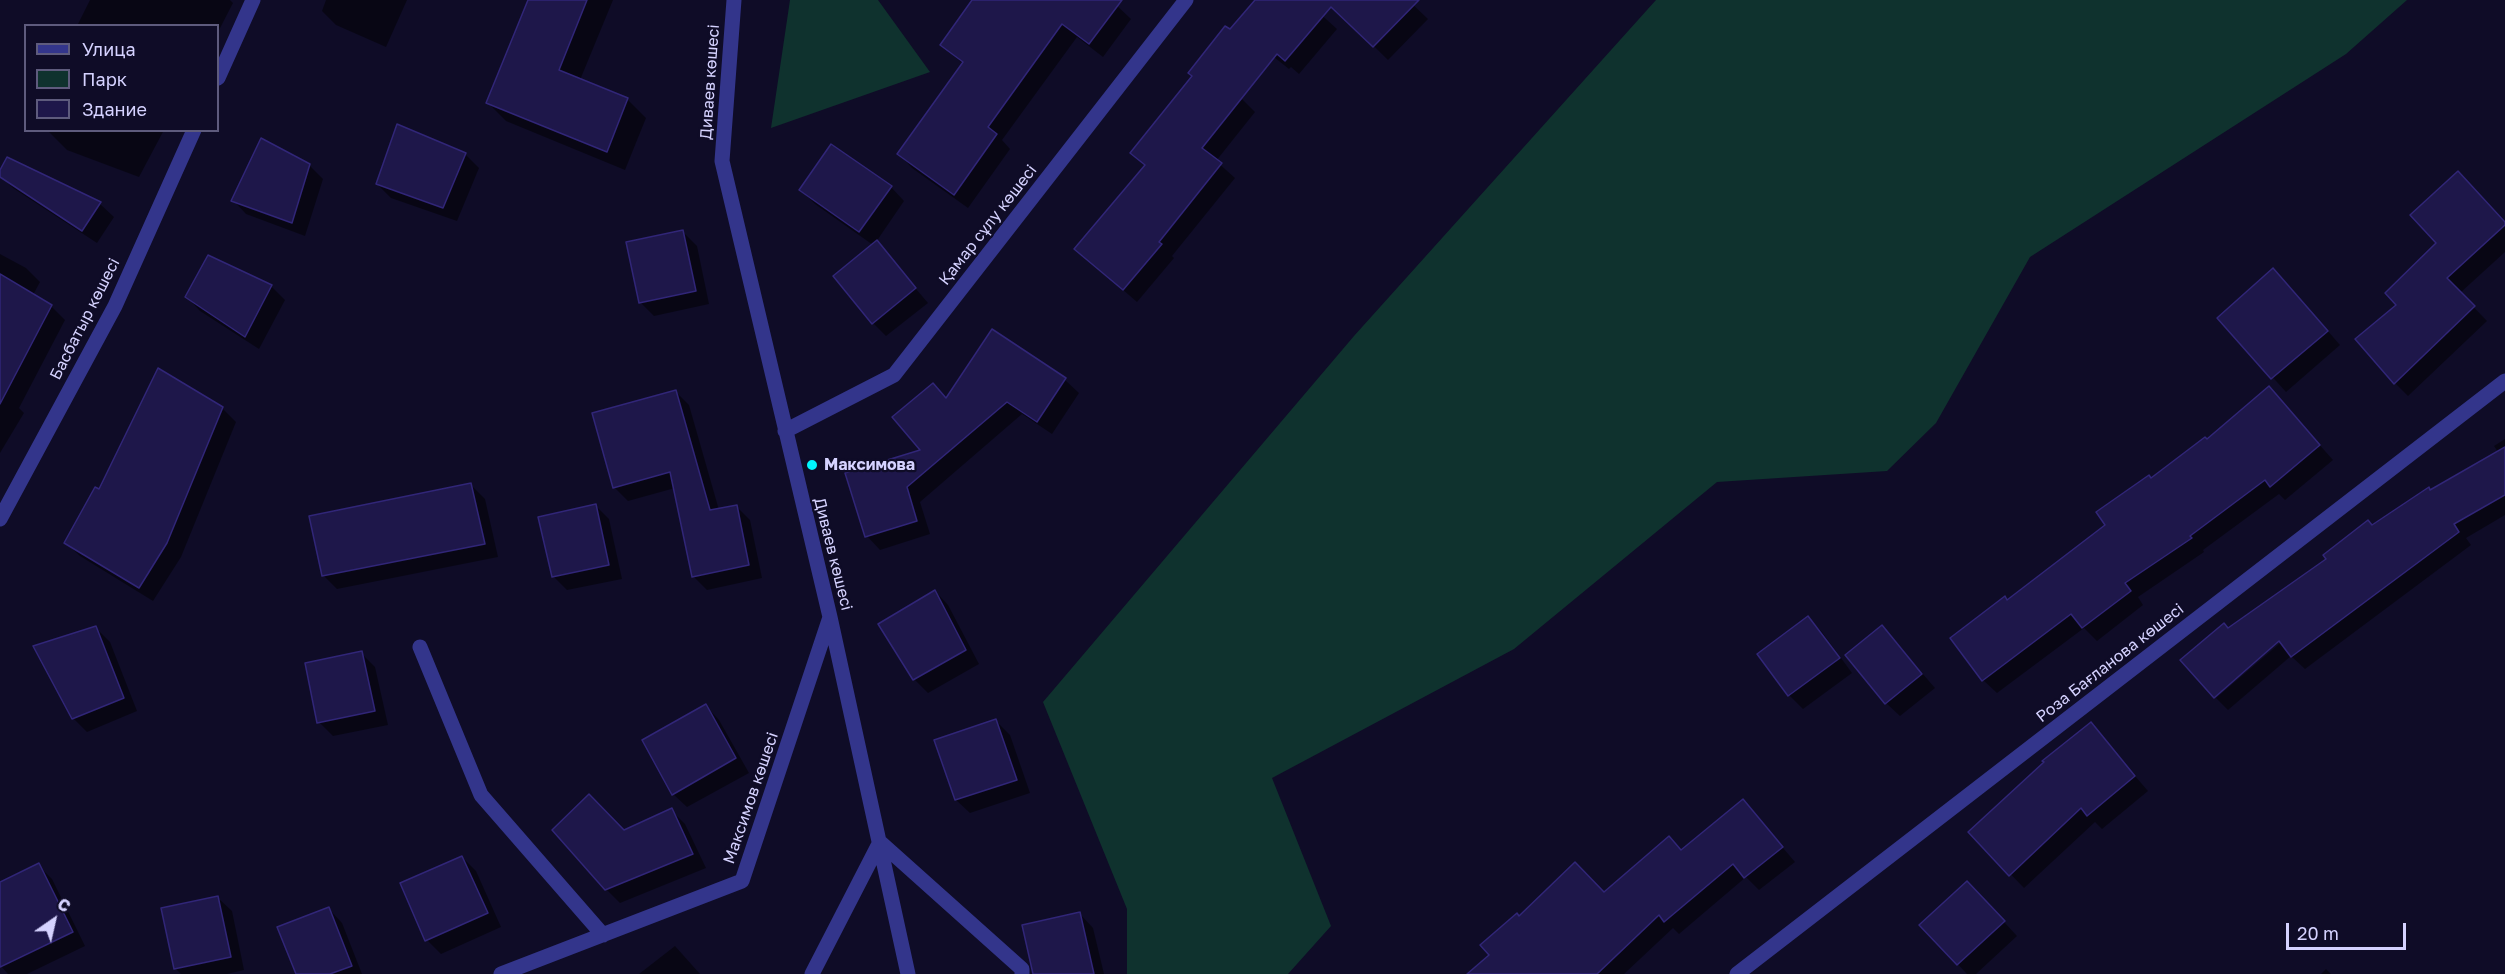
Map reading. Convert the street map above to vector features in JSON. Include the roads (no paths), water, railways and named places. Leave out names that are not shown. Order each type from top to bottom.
[{"type":"street","points":[[219,76],[253,0]]},
{"type":"street","name":"Диваев көшесі","points":[[734,0],[722,161],[831,617],[908,974]]},
{"type":"street","name":"Қамар сұлу көшесі","points":[[785,431],[894,375],[1186,0]]},
{"type":"street","name":"Басбатыр көшесі","points":[[0,519],[115,306],[193,132]]},
{"type":"street","name":"Роза Бағланова көшесі","points":[[1737,974],[2505,381]]},
{"type":"street","name":"Максимов көшесі","points":[[501,974],[742,881],[831,617]]},
{"type":"street","points":[[420,647],[481,795],[603,935]]},
{"type":"street","points":[[812,974],[879,842],[1022,969],[1022,974]]},
{"type":"place","name":"Максимова","points":[[812,465]]}]
